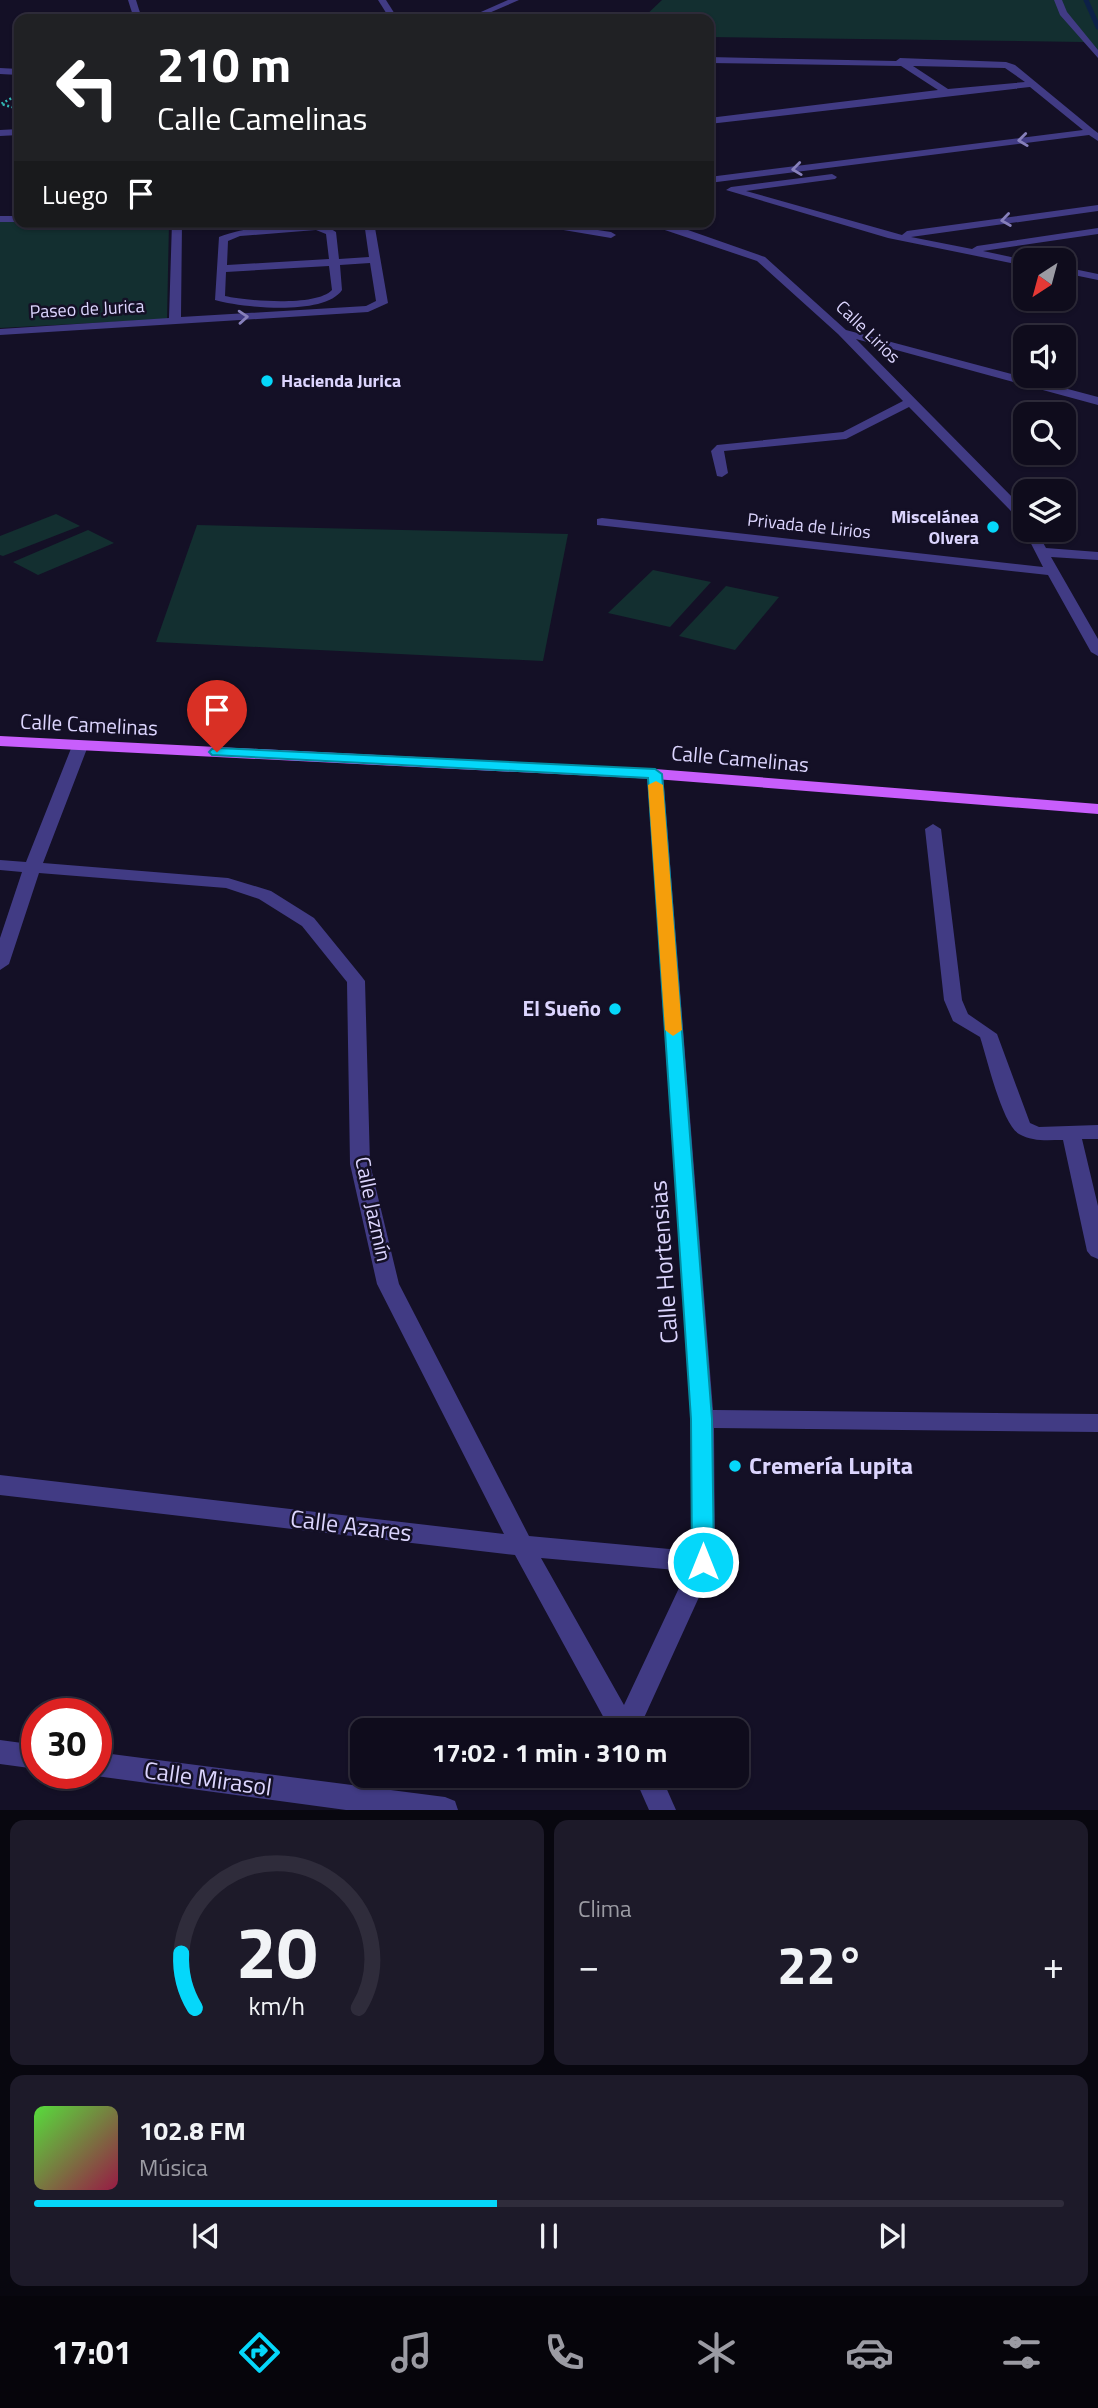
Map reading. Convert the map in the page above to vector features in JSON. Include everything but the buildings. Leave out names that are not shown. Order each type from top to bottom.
[{"type":"main road","name":"Calle Camelinas","points":[[0,741],[655,774],[1098,810]]},
{"type":"street","points":[[481,14],[515,0]]},
{"type":"street","points":[[1058,0],[1063,13],[1098,55]]},
{"type":"street","points":[[714,60],[900,61],[1006,65],[1096,137]]},
{"type":"street","points":[[714,66],[753,61]]},
{"type":"street","points":[[900,61],[946,92]]},
{"type":"street","points":[[714,120],[1031,84]]},
{"type":"street","points":[[714,180],[904,156],[1096,137]]},
{"type":"street","points":[[905,167],[1096,137]]},
{"type":"street","points":[[904,156],[919,165]]},
{"type":"street","points":[[732,190],[839,176]]},
{"type":"street","points":[[714,183],[892,236],[1013,261]]},
{"type":"street","points":[[892,236],[1098,208]]},
{"type":"street","points":[[175,322],[177,228]]},
{"type":"street","points":[[280,228],[238,233],[223,239],[219,298],[228,302],[283,308],[368,309],[382,303],[370,228]]},
{"type":"street","points":[[283,308],[322,301],[333,297],[337,290],[331,232],[320,228]]},
{"type":"street","points":[[563,228],[611,235]]},
{"type":"street","name":"Calle Lirios","points":[[669,228],[761,259],[842,332],[1013,506]]},
{"type":"street","points":[[963,251],[1098,232]]},
{"type":"street","points":[[221,269],[373,260]]},
{"type":"street","points":[[1076,272],[1098,277]]},
{"type":"street","name":"Paseo de Jurica","points":[[0,332],[175,322],[283,308]]},
{"type":"street","points":[[842,332],[1098,401]]},
{"type":"street","points":[[722,472],[717,451],[720,449],[846,435],[910,402]]},
{"type":"street","name":"Privada de Lirios","points":[[602,522],[1054,572]]},
{"type":"street","points":[[1037,542],[1098,652]]},
{"type":"street","points":[[1043,552],[1098,556]]},
{"type":"street","points":[[0,964],[32,869],[80,746]]},
{"type":"street","name":"Calle Hortensias","points":[[631,1718],[703,1562],[702,1419],[655,774]]},
{"type":"street","points":[[933,828],[953,1000],[960,1017],[988,1034],[1023,1128],[1037,1134],[1098,1132]]},
{"type":"street","name":"Calle Jazmín","points":[[0,865],[228,883],[265,895],[308,922],[356,981],[360,1164],[388,1283],[522,1546],[618,1718]]},
{"type":"street","points":[[1071,1133],[1098,1251]]},
{"type":"street","points":[[702,1419],[1098,1423]]},
{"type":"street","name":"Calle Azares","points":[[0,1485],[522,1546],[703,1562]]},
{"type":"street","points":[[0,1752],[21,1754]]},
{"type":"street","name":"Calle Mirasol","points":[[112,1766],[391,1807],[445,1810]]},
{"type":"street","points":[[653,1788],[663,1810]]},
{"type":"path","points":[[14,96],[1,104],[14,108]]},
{"type":"green space","points":[[662,0],[1098,0],[1098,53],[1084,42],[714,37],[714,14],[647,14]]},
{"type":"green space","points":[[0,222],[14,222],[14,228],[169,228],[167,319],[0,328]]},
{"type":"green space","points":[[56,514],[80,526],[0,555],[0,536]]},
{"type":"green space","points":[[197,525],[568,534],[543,661],[156,642]]},
{"type":"green space","points":[[88,530],[114,543],[38,575],[13,562]]},
{"type":"green space","points":[[653,570],[711,582],[670,627],[608,613]]},
{"type":"green space","points":[[726,586],[779,597],[735,650],[679,636]]},
{"type":"waterway","points":[[1086,0],[1098,27]]},
{"type":"slow traffic","points":[[656,785],[673,1030]]},
{"type":"place","name":"Hacienda Jurica","points":[[267,381]]},
{"type":"place","name":"Miscelánea Olvera","points":[[993,527]]},
{"type":"place","name":"El Sueño","points":[[615,1009]]},
{"type":"place","name":"Cremería Lupita","points":[[735,1466]]},
{"type":"route","points":[[217,752],[655,774],[702,1419],[703,1562]]}]
